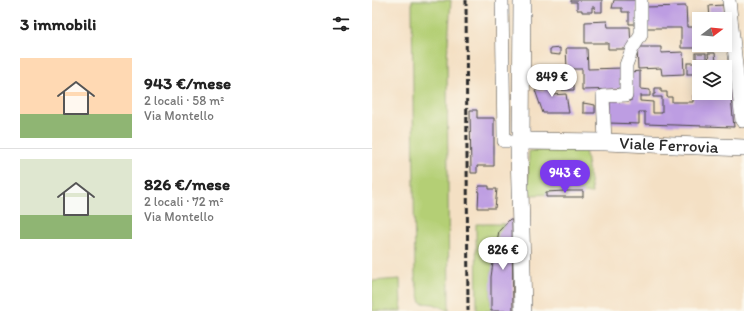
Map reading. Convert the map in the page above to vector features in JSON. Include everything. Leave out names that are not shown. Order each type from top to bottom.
[{"type":"main road","points":[[522,0],[522,141],[519,148],[523,311]]},
{"type":"main road","name":"Viale Ferrovia","points":[[522,141],[604,142],[744,148]]},
{"type":"street","points":[[502,0],[504,140],[522,141]]},
{"type":"street","points":[[604,142],[603,96],[626,95],[626,65],[632,50],[641,35],[641,0]]},
{"type":"street","points":[[729,0],[742,121]]},
{"type":"green space","points":[[412,0],[451,0],[447,58],[449,311],[434,304],[421,303],[415,279]]},
{"type":"green space","points":[[585,149],[592,193],[528,195],[529,151]]},
{"type":"green space","points":[[476,224],[505,224],[500,232],[494,253],[491,311],[477,311]]},
{"type":"green space","points":[[400,279],[401,311],[372,311],[372,281]]},
{"type":"building","points":[[571,0],[602,0],[602,12],[595,12],[594,7],[592,7],[592,12],[582,12],[582,10],[577,10],[577,2],[571,2]]},
{"type":"building","points":[[614,0],[637,0],[637,24],[629,24],[629,12],[622,12],[622,8],[612,8]]},
{"type":"building","points":[[723,5],[724,12],[709,12],[709,6]]},
{"type":"building","points":[[686,6],[687,27],[692,27],[692,48],[681,48],[681,28],[646,28],[645,7]]},
{"type":"building","points":[[607,21],[608,27],[630,27],[631,49],[608,49],[608,43],[585,43],[585,22]]},
{"type":"building","points":[[637,47],[661,47],[661,53],[683,52],[684,74],[662,75],[661,68],[638,69]]},
{"type":"building","points":[[560,48],[560,55],[550,54],[550,49]]},
{"type":"building","points":[[566,48],[587,48],[588,69],[623,68],[623,89],[582,90],[582,69],[567,69]]},
{"type":"building","points":[[696,53],[706,53],[706,59],[696,59]]},
{"type":"building","points":[[708,53],[715,53],[716,60],[709,60]]},
{"type":"building","points":[[687,63],[692,63],[692,74],[687,74]]},
{"type":"building","points":[[640,71],[640,89],[650,90],[650,96],[640,96],[640,101],[653,102],[653,113],[662,113],[662,97],[653,97],[653,94],[655,94],[655,88],[661,88],[661,92],[667,92],[667,97],[672,97],[672,102],[693,102],[693,100],[731,100],[734,127],[645,124],[645,112],[639,112],[639,124],[609,123],[610,100],[631,101],[631,72]]},
{"type":"building","points":[[544,72],[552,72],[552,95],[566,94],[569,113],[543,113],[535,90],[544,90]]},
{"type":"building","points":[[565,79],[569,79],[569,85],[574,84],[574,90],[562,90],[561,84],[563,84]]},
{"type":"building","points":[[583,103],[595,105],[595,113],[583,113]]},
{"type":"building","points":[[470,110],[477,110],[477,118],[494,118],[494,166],[477,166],[477,173],[471,173]]},
{"type":"building","points":[[479,186],[489,186],[489,189],[497,189],[495,208],[478,208]]},
{"type":"building","points":[[583,191],[583,197],[546,197],[546,192]]},
{"type":"building","points":[[510,219],[512,219],[513,311],[491,311],[491,277],[499,231]]},
{"type":"railway","points":[[466,0],[468,311]]}]
